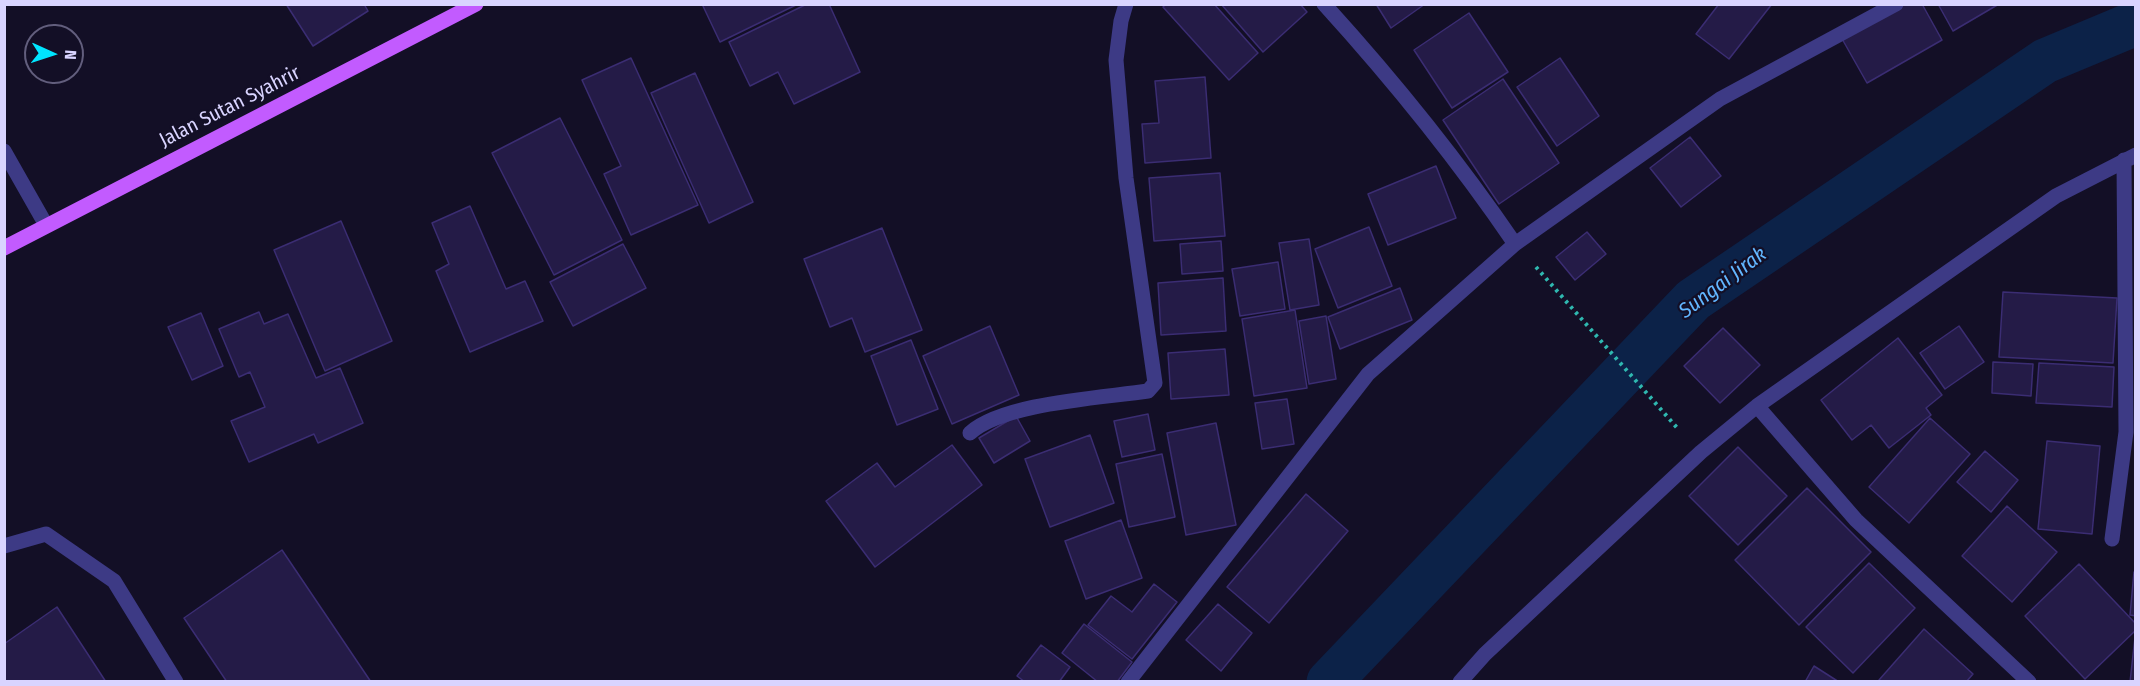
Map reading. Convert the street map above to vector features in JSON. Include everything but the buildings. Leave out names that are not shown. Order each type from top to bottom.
[{"type":"main road","name":"Jalan Sutan Syahrir","points":[[4,248],[476,4]]},
{"type":"street","points":[[970,433],[989,419],[1013,410],[1148,391],[1155,383],[1126,178],[1116,60],[1121,21],[1126,4]]},
{"type":"street","points":[[1324,4],[1380,66],[1477,187],[1515,244]]},
{"type":"street","points":[[1128,681],[1368,374],[1515,244],[1720,99],[1896,4]]},
{"type":"street","points":[[4,151],[46,225]]},
{"type":"street","points":[[1460,681],[1485,654],[1701,452],[1757,406],[2056,196],[2130,158],[2126,432],[2112,539]]},
{"type":"street","points":[[1757,406],[1856,520],[2029,681]]},
{"type":"street","points":[[4,546],[46,534],[114,581],[176,681]]},
{"type":"path","points":[[1549,282],[1673,424]]},
{"type":"waterway","name":"Sungai Jirak","points":[[1329,682],[1693,300],[2045,61],[2136,23]]}]
